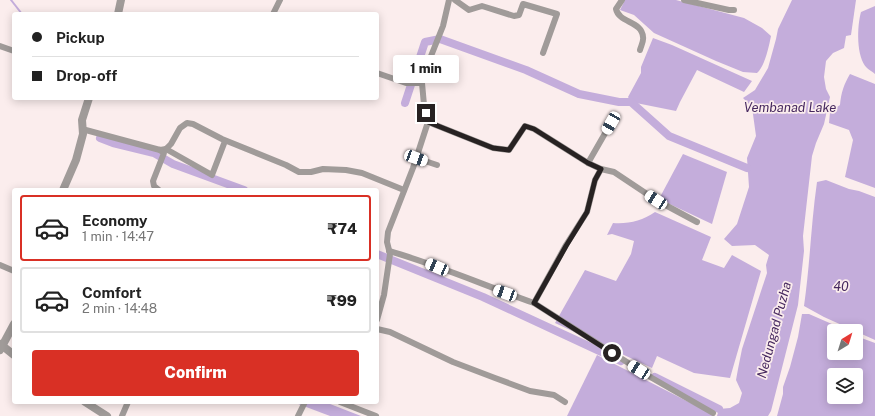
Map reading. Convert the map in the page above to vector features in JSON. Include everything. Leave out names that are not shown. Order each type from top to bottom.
[{"type":"street","points":[[118,12],[121,0]]},
{"type":"street","points":[[274,12],[280,0]]},
{"type":"street","points":[[622,0],[616,9],[617,13],[641,30],[644,38],[640,50]]},
{"type":"street","points":[[684,0],[734,10]]},
{"type":"street","points":[[379,313],[384,295],[388,262],[388,232],[428,122],[424,105],[422,84],[425,71],[452,1],[469,10],[482,6],[514,16],[519,15],[523,4],[557,14],[543,53]]},
{"type":"street","points":[[0,46],[12,49]]},
{"type":"street","points":[[379,74],[406,84],[422,84]]},
{"type":"street","points":[[64,188],[76,160],[83,134],[82,120],[88,100]]},
{"type":"street","points":[[428,122],[493,148],[509,150],[525,126],[534,129],[588,163],[601,169],[614,172],[656,200],[698,222]]},
{"type":"street","points":[[588,163],[611,123]]},
{"type":"street","points":[[163,149],[174,141],[180,128],[187,124],[193,124],[225,140],[286,165],[299,172],[311,172],[323,169],[346,170],[362,173],[404,190]]},
{"type":"street","points":[[82,129],[163,149],[212,175],[225,140]]},
{"type":"street","points":[[156,188],[154,186],[153,181],[164,153],[163,149]]},
{"type":"street","points":[[416,158],[437,165]]},
{"type":"street","points":[[534,303],[587,212],[595,180],[601,169]]},
{"type":"street","points":[[389,252],[425,261],[462,277],[534,303],[652,378],[713,413]]},
{"type":"street","points":[[0,265],[12,270]]},
{"type":"street","points":[[12,327],[1,346],[12,354]]},
{"type":"street","points":[[379,329],[390,332],[453,362],[494,378],[530,391],[554,395],[565,402]]},
{"type":"street","points":[[88,404],[107,416]]},
{"type":"street","points":[[122,416],[127,404]]},
{"type":"street","points":[[345,404],[376,416]]},
{"type":"street","points":[[298,416],[303,405]]},
{"type":"water","points":[[625,0],[676,0],[744,18],[762,28],[771,36],[766,56],[760,70],[757,73],[743,72],[654,33],[634,15],[620,10]]},
{"type":"water","name":"Vembanad Lake","points":[[792,0],[856,0],[851,35],[846,36],[844,48],[833,53],[826,61],[824,77],[826,89],[830,97],[824,124],[812,156],[803,236],[804,251],[798,305],[771,411],[768,416],[717,416],[719,409],[730,408],[739,403],[742,393],[736,380],[742,349],[767,273],[766,265],[769,255],[755,245],[732,246],[724,239],[737,224],[749,187],[747,158],[756,136],[752,107],[743,98],[755,90],[768,68],[778,29]]},
{"type":"water","points":[[875,6],[875,74],[863,63],[859,49],[858,33],[861,12]]},
{"type":"water","points":[[653,38],[752,81],[744,92],[697,70],[676,111],[631,102],[628,97],[641,73],[641,67]]},
{"type":"water","points":[[850,74],[875,84],[875,188],[845,177],[853,140],[849,130],[829,123],[830,112],[840,105],[843,89]]},
{"type":"water","points":[[683,154],[727,172],[712,224],[659,199]]},
{"type":"water","name":"40","points":[[826,180],[875,197],[875,340],[863,335],[863,324],[840,324],[804,306],[817,182]]},
{"type":"water","points":[[655,212],[711,237],[702,260],[724,268],[732,255],[761,271],[730,378],[694,373],[657,356],[652,368],[555,323],[585,270],[616,281],[631,254],[634,241],[612,234],[607,235],[613,223],[635,221],[645,218]]},
{"type":"water","points":[[802,314],[809,314],[832,324],[827,324],[827,360],[863,360],[863,339],[875,343],[875,416],[777,416],[783,394],[783,387],[790,367]]},
{"type":"water","points":[[597,355],[714,415],[567,416]]},
{"type":"water","points":[[298,404],[330,404],[361,416],[330,416]]},
{"type":"waterway","points":[[11,0],[20,12]]},
{"type":"waterway","points":[[405,103],[425,42],[440,39],[526,70],[579,94],[619,102],[631,102],[669,136],[747,168]]},
{"type":"waterway","points":[[100,138],[113,143],[154,153],[173,164],[239,188]]},
{"type":"waterway","points":[[379,255],[483,297],[621,361]]},
{"type":"waterway","points":[[655,377],[719,409]]},
{"type":"route","points":[[426,113],[428,122],[493,148],[509,150],[525,126],[534,129],[588,163],[601,169],[595,180],[587,212],[534,303],[612,353]]},
{"type":"water label","name":"Nedungad Puzha","points":[[774,330]]}]
